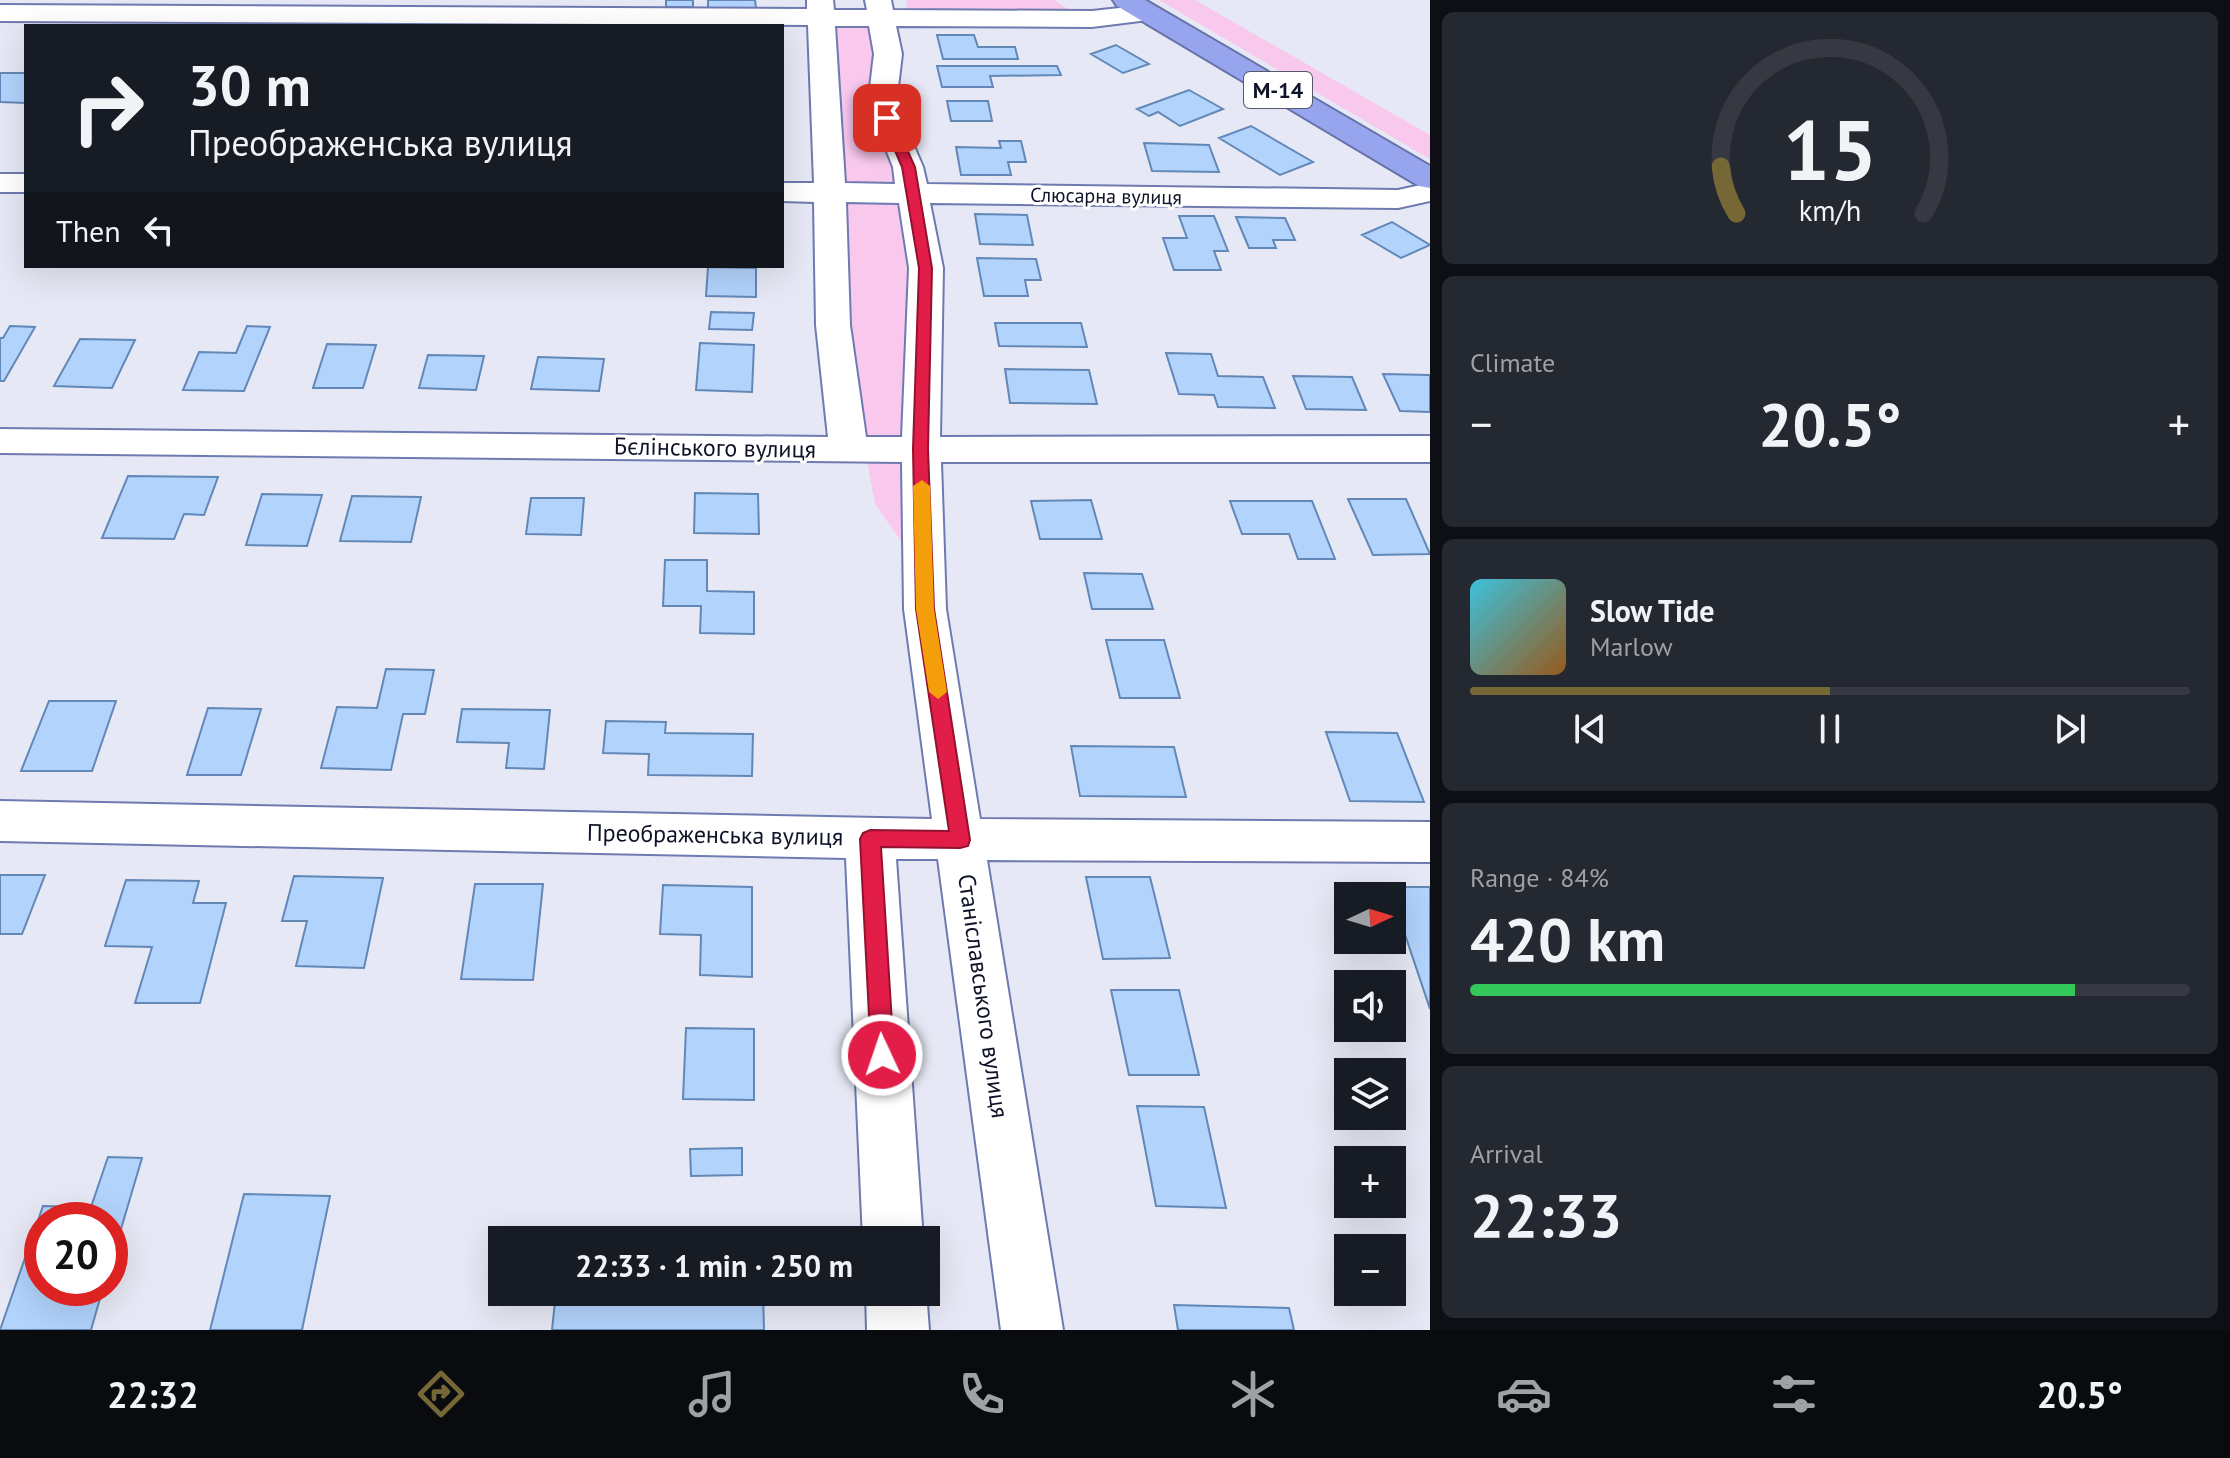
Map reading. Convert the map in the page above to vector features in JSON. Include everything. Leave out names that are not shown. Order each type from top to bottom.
[{"type":"highway","name":"М-14","points":[[1136,7],[1430,179]]},
{"type":"street","points":[[0,13],[143,20],[880,8],[1092,19],[1136,7]]},
{"type":"street","name":"Станіславського вулиця","points":[[880,8],[888,54],[882,104],[903,153],[926,268],[921,449],[925,609],[1032,1330]]},
{"type":"street","points":[[820,9],[830,193],[833,325],[849,450]]},
{"type":"street","points":[[0,183],[24,183]]},
{"type":"street","name":"Слюсарна вулиця","points":[[784,192],[1398,199],[1430,192]]},
{"type":"street","name":"Бєлінського вулиця","points":[[0,441],[849,450],[1430,449]]},
{"type":"street","name":"Преображенська вулиця","points":[[0,821],[870,839],[1430,842]]},
{"type":"street","points":[[870,839],[892,1226]]},
{"type":"street","points":[[897,1306],[898,1330]]},
{"type":"shaded area","points":[[906,0],[1054,0],[1073,12],[908,12]]},
{"type":"shaded area","points":[[1159,0],[1195,0],[1430,135],[1430,159]]},
{"type":"shaded area","points":[[831,23],[884,24],[899,186],[843,186]]},
{"type":"shaded area","points":[[844,200],[900,201],[923,440],[864,439],[848,325]]},
{"type":"shaded area","points":[[867,461],[925,461],[943,600],[875,504]]},
{"type":"building","points":[[666,0],[693,0],[693,7],[666,7]]},
{"type":"building","points":[[708,0],[755,0],[756,8],[708,8]]},
{"type":"building","points":[[937,35],[974,35],[978,47],[1015,47],[1018,59],[943,59]]},
{"type":"building","points":[[1116,45],[1149,64],[1123,73],[1091,54]]},
{"type":"building","points":[[937,66],[1057,66],[1061,75],[990,76],[993,87],[942,87]]},
{"type":"building","points":[[0,73],[24,73],[24,103],[0,102]]},
{"type":"building","points":[[1189,90],[1223,109],[1180,126],[1158,112],[1149,116],[1137,109]]},
{"type":"building","points":[[947,101],[988,101],[992,121],[951,121]]},
{"type":"building","points":[[1251,126],[1313,162],[1280,175],[1219,138]]},
{"type":"building","points":[[999,141],[1021,141],[1026,162],[1008,162],[1011,175],[961,175],[956,147],[1001,148]]},
{"type":"building","points":[[1144,143],[1209,145],[1219,172],[1152,171]]},
{"type":"building","points":[[975,214],[1027,215],[1033,245],[980,244]]},
{"type":"building","points":[[1179,216],[1214,216],[1228,251],[1214,251],[1221,270],[1174,270],[1163,238],[1187,238]]},
{"type":"building","points":[[1236,217],[1285,218],[1295,240],[1273,240],[1276,248],[1249,248]]},
{"type":"building","points":[[1392,222],[1430,245],[1401,258],[1362,235]]},
{"type":"building","points":[[977,258],[1036,259],[1041,280],[1025,280],[1028,296],[984,296]]},
{"type":"building","points":[[708,268],[756,268],[756,297],[706,296]]},
{"type":"building","points":[[711,312],[754,313],[752,330],[709,329]]},
{"type":"building","points":[[995,323],[1081,323],[1087,347],[999,346]]},
{"type":"building","points":[[10,326],[35,327],[4,381],[0,381],[0,338]]},
{"type":"building","points":[[247,326],[270,327],[244,391],[183,390],[199,352],[236,353]]},
{"type":"building","points":[[80,339],[135,340],[112,388],[54,386]]},
{"type":"building","points":[[700,343],[754,345],[752,392],[696,390]]},
{"type":"building","points":[[327,344],[376,345],[363,388],[313,388]]},
{"type":"building","points":[[1166,353],[1211,354],[1218,376],[1263,377],[1275,408],[1218,407],[1214,395],[1179,394]]},
{"type":"building","points":[[428,355],[484,356],[476,390],[419,388]]},
{"type":"building","points":[[538,357],[604,359],[599,391],[531,389]]},
{"type":"building","points":[[1005,369],[1089,370],[1097,404],[1010,403]]},
{"type":"building","points":[[1383,374],[1430,375],[1430,412],[1400,411]]},
{"type":"building","points":[[1293,376],[1352,377],[1366,410],[1306,409]]},
{"type":"building","points":[[128,476],[218,477],[204,515],[184,514],[174,539],[102,538]]},
{"type":"building","points":[[695,493],[758,494],[759,534],[694,533]]},
{"type":"building","points":[[262,494],[322,495],[307,546],[246,545]]},
{"type":"building","points":[[352,496],[421,497],[411,542],[340,541]]},
{"type":"building","points":[[531,498],[584,498],[581,535],[526,534]]},
{"type":"building","points":[[1348,499],[1406,499],[1430,554],[1373,555]]},
{"type":"building","points":[[1091,500],[1102,539],[1040,539],[1031,501]]},
{"type":"building","points":[[1230,501],[1312,501],[1335,559],[1298,559],[1289,534],[1242,534]]},
{"type":"building","points":[[665,560],[707,560],[707,591],[754,592],[754,634],[700,633],[701,606],[663,606]]},
{"type":"building","points":[[1084,573],[1142,574],[1153,609],[1092,609]]},
{"type":"building","points":[[1106,640],[1164,640],[1180,698],[1120,698]]},
{"type":"building","points":[[386,669],[434,670],[425,714],[403,714],[391,770],[321,768],[337,707],[377,708]]},
{"type":"building","points":[[49,701],[116,701],[92,771],[21,771]]},
{"type":"building","points":[[208,708],[261,709],[241,775],[187,775]]},
{"type":"building","points":[[462,709],[550,710],[544,769],[506,768],[509,743],[457,742]]},
{"type":"building","points":[[606,721],[666,722],[665,733],[753,734],[752,776],[648,775],[649,754],[603,753]]},
{"type":"building","points":[[1326,732],[1397,733],[1424,802],[1350,801]]},
{"type":"building","points":[[1071,746],[1174,747],[1186,797],[1080,796]]},
{"type":"building","points":[[0,875],[45,875],[22,934],[0,934]]},
{"type":"building","points":[[294,876],[383,878],[364,968],[296,966],[307,921],[282,921]]},
{"type":"building","points":[[1086,877],[1150,877],[1170,958],[1103,959]]},
{"type":"building","points":[[126,880],[199,881],[193,903],[226,903],[200,1003],[135,1003],[152,947],[105,946]]},
{"type":"building","points":[[475,884],[543,884],[533,980],[461,979]]},
{"type":"building","points":[[663,885],[752,887],[752,977],[700,975],[701,935],[660,934]]},
{"type":"building","points":[[1406,887],[1430,887],[1430,1009],[1406,938]]},
{"type":"building","points":[[1111,990],[1179,990],[1199,1075],[1129,1075]]},
{"type":"building","points":[[686,1028],[754,1029],[754,1100],[683,1099]]},
{"type":"building","points":[[1137,1106],[1204,1107],[1226,1208],[1156,1206]]},
{"type":"building","points":[[742,1148],[742,1175],[691,1176],[690,1149]]},
{"type":"building","points":[[108,1157],[142,1158],[128,1205],[128,1202],[93,1202]]},
{"type":"building","points":[[244,1194],[330,1196],[302,1330],[210,1330]]},
{"type":"building","points":[[24,1261],[24,1306],[98,1306],[91,1330],[0,1330]]},
{"type":"building","points":[[1174,1305],[1289,1308],[1294,1330],[1178,1330]]},
{"type":"building","points":[[555,1306],[763,1306],[764,1330],[552,1330]]},
{"type":"slow traffic","points":[[922,486],[925,609],[938,692]]},
{"type":"route","points":[[882,1055],[870,839],[960,840],[925,609],[921,449],[926,268],[908,167],[887,118]]}]
